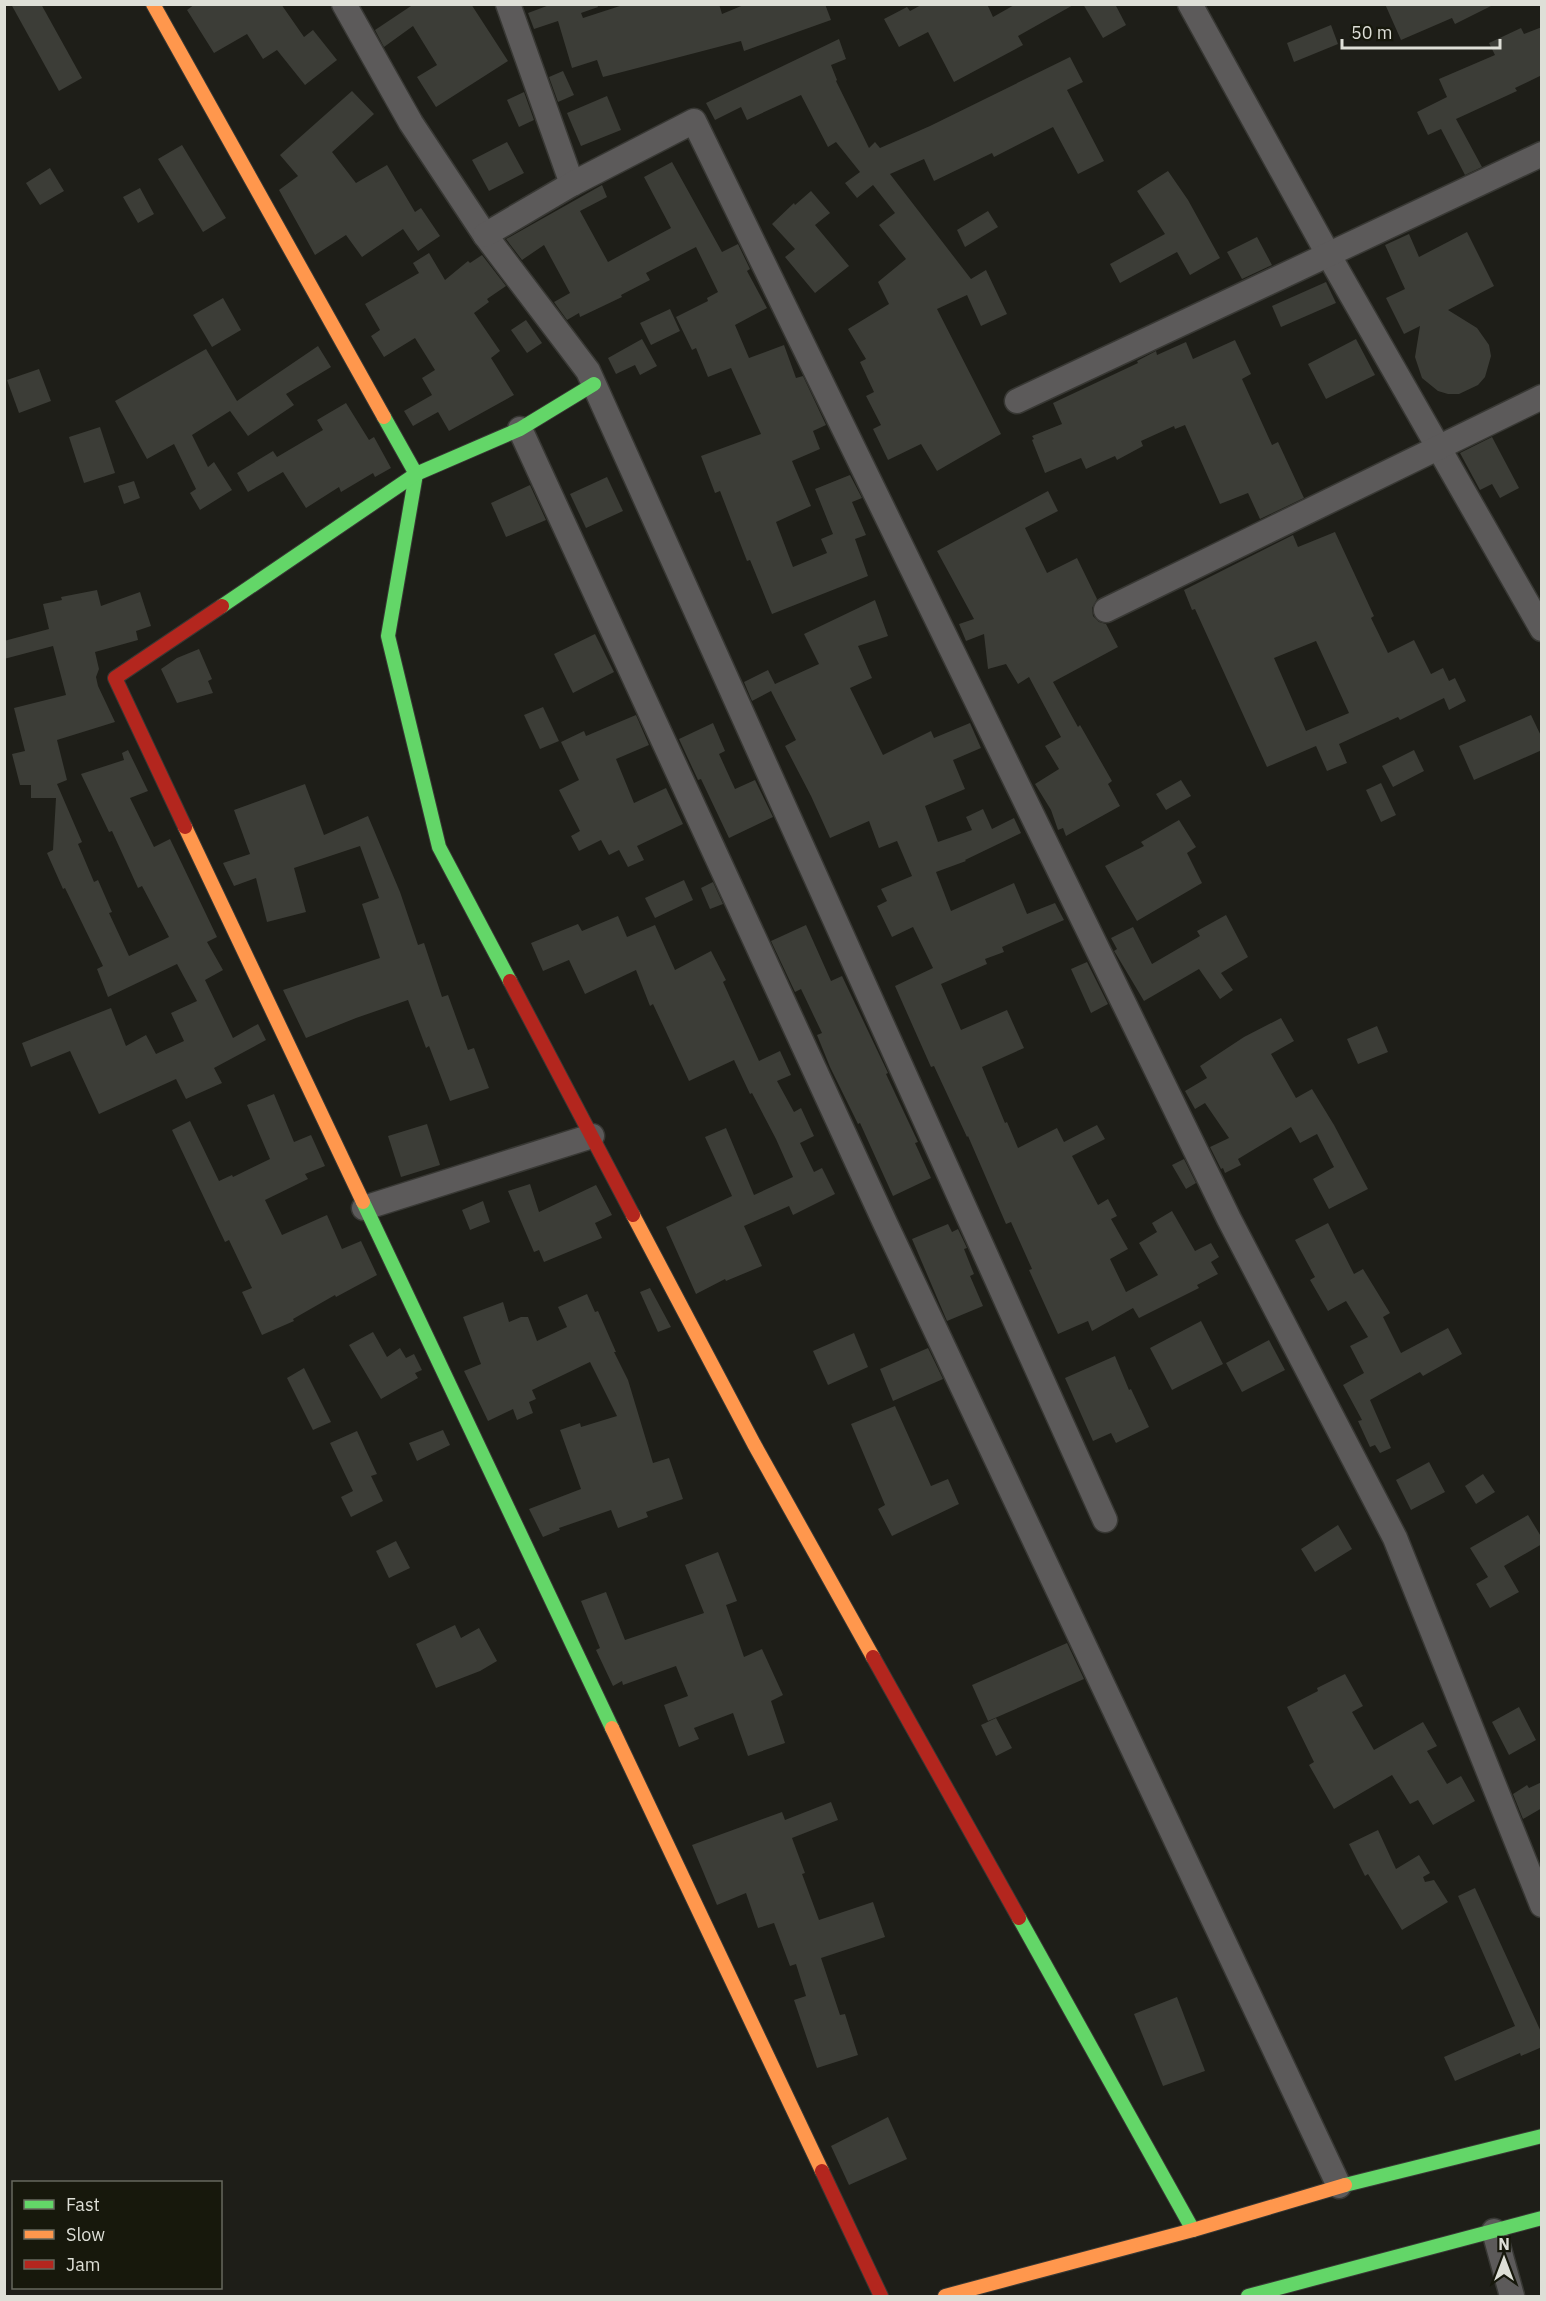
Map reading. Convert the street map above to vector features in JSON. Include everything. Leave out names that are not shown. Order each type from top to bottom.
[{"type":"street","points":[[153,4],[416,474],[388,636],[439,847],[754,1444],[1193,2230]]},
{"type":"street","points":[[344,4],[411,123],[485,235],[588,371],[1105,1520]]},
{"type":"street","points":[[508,4],[572,184]]},
{"type":"street","points":[[1190,4],[1328,254],[1542,629]]},
{"type":"street","points":[[485,235],[572,184],[694,121],[1230,1219],[1395,1538],[1542,1905]]},
{"type":"street","points":[[1017,401],[1542,154]]},
{"type":"street","points":[[594,384],[520,429],[416,474],[115,678],[881,2296]]},
{"type":"street","points":[[1106,610],[1542,397]]},
{"type":"street","points":[[520,429],[886,1225],[1339,2186]]},
{"type":"street","points":[[364,1208],[592,1136]]},
{"type":"street","points":[[945,2296],[1193,2230],[1339,2186],[1542,2136]]},
{"type":"street","points":[[1248,2296],[1542,2218]]},
{"type":"street","points":[[1494,2231],[1512,2296]]},
{"type":"building","points":[[11,4],[41,4],[82,78],[59,91]]},
{"type":"building","points":[[195,4],[281,4],[304,37],[313,30],[337,60],[305,85],[277,50],[263,59],[247,34],[214,53],[187,10]]},
{"type":"building","points":[[414,4],[471,4],[508,61],[436,107],[417,77],[437,65],[413,26],[384,47],[375,30]]},
{"type":"building","points":[[552,4],[597,4],[598,7],[581,13],[583,18],[626,4],[719,4],[722,14],[746,4],[825,4],[831,20],[744,51],[741,41],[603,77],[597,60],[572,68],[558,21],[534,29],[528,13]]},
{"type":"building","points":[[923,4],[987,4],[993,17],[1016,4],[1075,4],[1018,36],[1023,45],[954,82],[928,32],[899,47],[884,19],[907,7],[910,11]]},
{"type":"building","points":[[1083,4],[1115,4],[1126,25],[1103,38]]},
{"type":"building","points":[[1385,4],[1495,4],[1455,24],[1452,18],[1401,40]]},
{"type":"building","points":[[1331,25],[1338,44],[1294,62],[1287,43]]},
{"type":"building","points":[[1542,27],[1542,75],[1515,88],[1517,91],[1456,119],[1482,167],[1465,175],[1441,129],[1428,135],[1417,112],[1447,97],[1439,79],[1495,55],[1489,43],[1521,28],[1524,34]]},
{"type":"building","points":[[839,39],[846,59],[831,65],[836,81],[869,148],[875,142],[880,148],[930,126],[1070,57],[1083,82],[1067,90],[1104,161],[1078,174],[1053,127],[994,157],[992,153],[934,181],[924,159],[890,174],[971,279],[986,270],[1007,314],[981,326],[967,295],[937,309],[1001,434],[937,471],[921,444],[888,460],[873,429],[881,425],[866,396],[874,392],[860,362],[866,359],[848,329],[889,304],[878,282],[906,259],[879,225],[895,213],[873,185],[857,198],[845,183],[860,172],[836,142],[828,147],[801,95],[747,120],[741,107],[715,120],[706,103]]},
{"type":"building","points":[[563,71],[574,95],[558,102],[549,77]]},
{"type":"building","points":[[352,91],[374,114],[332,152],[356,183],[387,165],[415,212],[421,208],[440,236],[418,251],[403,229],[362,257],[346,235],[315,255],[279,190],[298,176],[280,155]]},
{"type":"building","points":[[524,92],[534,120],[519,127],[507,100]]},
{"type":"building","points":[[607,96],[621,130],[581,146],[567,113]]},
{"type":"building","points":[[507,142],[524,173],[489,191],[472,160]]},
{"type":"building","points":[[182,145],[226,218],[203,232],[158,159]]},
{"type":"building","points":[[672,162],[722,252],[738,244],[750,269],[747,271],[767,308],[735,325],[749,358],[784,345],[796,378],[803,376],[826,425],[813,431],[820,449],[792,461],[811,506],[776,522],[793,567],[827,553],[821,539],[833,534],[815,489],[850,475],[862,498],[852,502],[866,535],[855,539],[868,576],[772,614],[750,560],[747,561],[720,491],[715,493],[701,456],[761,434],[731,368],[708,377],[696,348],[692,350],[676,317],[708,301],[707,298],[718,292],[696,247],[646,273],[650,280],[621,295],[622,297],[580,317],[579,313],[567,320],[554,302],[570,293],[544,245],[522,260],[506,239],[602,185],[607,197],[580,211],[608,262],[671,228],[644,177]]},
{"type":"building","points":[[50,168],[64,191],[40,205],[26,183]]},
{"type":"building","points":[[1168,171],[1188,200],[1220,258],[1190,275],[1177,252],[1120,283],[1110,264],[1165,234],[1137,191]]},
{"type":"building","points":[[140,188],[154,214],[138,223],[123,197]]},
{"type":"building","points":[[811,191],[830,213],[815,225],[849,266],[815,293],[785,257],[795,249],[772,224],[794,203],[795,205]]},
{"type":"building","points":[[988,211],[998,227],[965,247],[957,230]]},
{"type":"building","points":[[1467,232],[1494,286],[1448,310],[1477,328],[1489,345],[1491,356],[1485,377],[1478,385],[1459,394],[1448,394],[1438,391],[1422,378],[1415,357],[1420,326],[1404,334],[1386,298],[1405,289],[1385,245],[1409,234],[1419,257]]},
{"type":"building","points":[[1257,237],[1272,265],[1242,279],[1227,252]]},
{"type":"building","points":[[429,253],[445,280],[468,261],[470,263],[482,255],[506,286],[487,299],[489,302],[474,313],[500,351],[491,358],[514,395],[449,431],[438,412],[413,426],[404,411],[432,395],[422,378],[435,370],[415,338],[384,357],[371,336],[380,330],[365,304],[419,273],[413,263]]},
{"type":"building","points":[[1326,282],[1336,303],[1281,327],[1272,306]]},
{"type":"building","points":[[223,298],[241,330],[212,347],[193,315]]},
{"type":"building","points":[[670,309],[680,331],[651,345],[640,323]]},
{"type":"building","points":[[526,320],[542,343],[527,353],[511,330]]},
{"type":"building","points":[[642,339],[657,366],[640,375],[635,365],[616,374],[608,358]]},
{"type":"building","points":[[1356,339],[1375,375],[1326,399],[1308,364]]},
{"type":"building","points":[[1235,340],[1251,374],[1242,379],[1272,445],[1278,442],[1304,498],[1260,519],[1248,493],[1220,504],[1185,425],[1175,429],[1174,426],[1141,441],[1143,446],[1117,460],[1115,456],[1086,469],[1081,458],[1045,473],[1032,436],[1062,424],[1053,403],[1138,363],[1137,361],[1156,351],[1157,355],[1186,342],[1193,359]]},
{"type":"building","points":[[318,346],[331,367],[286,394],[294,405],[248,436],[230,411],[192,435],[208,467],[214,462],[232,490],[200,510],[190,493],[196,489],[174,444],[147,459],[115,401],[206,349],[237,401]]},
{"type":"building","points":[[39,369],[51,401],[19,413],[7,380]]},
{"type":"building","points":[[346,403],[369,440],[374,437],[391,468],[375,477],[373,473],[341,492],[339,487],[306,508],[283,472],[248,492],[237,473],[273,451],[277,457],[323,430],[317,420]]},
{"type":"building","points":[[100,427],[115,473],[84,483],[69,437]]},
{"type":"building","points":[[1492,437],[1519,488],[1500,498],[1492,484],[1480,490],[1460,453]]},
{"type":"building","points":[[607,477],[623,511],[586,528],[570,494]]},
{"type":"building","points":[[134,481],[140,498],[124,504],[118,486]]},
{"type":"building","points":[[530,485],[546,520],[506,537],[491,503]]},
{"type":"building","points":[[1048,491],[1058,511],[1025,528],[1047,573],[1077,558],[1097,599],[1092,608],[1093,616],[1099,622],[1106,624],[1118,647],[1053,682],[1112,781],[1108,784],[1120,806],[1066,836],[1063,828],[1058,830],[1051,810],[1035,784],[1059,769],[1045,746],[1061,737],[1029,677],[1018,684],[1006,664],[988,669],[984,634],[966,641],[959,624],[974,619],[937,551]]},
{"type":"building","points":[[1335,532],[1374,616],[1371,618],[1388,653],[1414,640],[1431,674],[1443,668],[1449,681],[1455,678],[1466,701],[1449,710],[1444,698],[1400,720],[1398,717],[1339,744],[1347,763],[1327,771],[1316,746],[1267,767],[1195,609],[1192,610],[1184,590],[1293,535],[1298,547]],"holes":[[[1316,641],[1349,713],[1306,731],[1274,658]]]},
{"type":"building","points":[[97,590],[101,606],[140,592],[151,626],[136,631],[138,640],[95,652],[99,669],[96,677],[98,686],[115,722],[57,740],[67,780],[57,784],[82,842],[78,844],[94,882],[98,880],[112,912],[109,913],[129,956],[169,937],[142,886],[138,888],[112,831],[109,832],[81,774],[124,760],[122,753],[128,750],[148,791],[130,798],[154,847],[170,839],[217,937],[207,942],[223,970],[205,980],[233,1038],[258,1024],[266,1040],[214,1068],[222,1083],[186,1099],[176,1079],[99,1114],[70,1051],[31,1067],[22,1043],[111,1008],[126,1046],[146,1035],[156,1054],[184,1041],[171,1013],[197,1001],[177,964],[108,997],[97,969],[103,966],[47,853],[53,850],[56,798],[31,798],[31,785],[20,785],[12,754],[25,751],[14,708],[66,695],[53,646],[4,659],[4,641],[49,629],[43,604],[62,600],[61,597]]},
{"type":"building","points":[[875,600],[888,636],[858,646],[872,678],[850,688],[883,755],[931,731],[934,738],[970,723],[981,748],[953,760],[965,789],[925,806],[938,842],[972,830],[966,817],[983,809],[992,829],[1014,818],[1021,833],[966,861],[936,872],[951,911],[1014,883],[1027,914],[1055,903],[1064,920],[1002,947],[1004,952],[985,959],[987,964],[941,984],[961,1030],[1007,1010],[1024,1048],[982,1067],[1018,1148],[1057,1128],[1064,1142],[1097,1125],[1105,1139],[1072,1156],[1098,1205],[1108,1199],[1117,1216],[1111,1219],[1128,1249],[1110,1259],[1126,1292],[1158,1275],[1139,1243],[1157,1232],[1152,1223],[1172,1211],[1195,1251],[1211,1243],[1219,1257],[1211,1262],[1218,1274],[1197,1285],[1199,1288],[1139,1318],[1133,1308],[1092,1331],[1088,1321],[1058,1334],[1029,1270],[1032,1269],[1011,1222],[1006,1224],[968,1136],[934,1066],[931,1067],[895,986],[933,968],[913,927],[892,937],[877,906],[887,901],[881,889],[912,876],[897,841],[879,848],[869,821],[830,838],[785,746],[796,740],[771,691],[752,701],[744,682],[768,670],[775,684],[819,664],[804,634]]},
{"type":"building","points":[[595,634],[614,672],[573,693],[554,654]]},
{"type":"building","points":[[199,649],[212,679],[208,681],[213,693],[177,703],[161,669],[177,658]]},
{"type":"building","points":[[543,707],[559,741],[540,749],[524,715]]},
{"type":"building","points":[[636,715],[649,745],[616,759],[634,803],[666,788],[683,824],[637,846],[644,860],[628,867],[619,850],[609,855],[601,840],[579,851],[571,836],[580,831],[559,790],[579,780],[561,742],[584,731],[586,736]]},
{"type":"building","points":[[1531,715],[1542,738],[1542,750],[1474,780],[1459,746]]},
{"type":"building","points":[[713,723],[725,751],[719,754],[735,789],[755,780],[773,817],[729,838],[679,739]]},
{"type":"building","points":[[1414,750],[1424,771],[1393,787],[1382,766]]},
{"type":"building","points":[[1181,780],[1191,796],[1166,810],[1156,794]]},
{"type":"building","points":[[1381,783],[1396,815],[1381,822],[1366,790]]},
{"type":"building","points":[[305,784],[324,835],[368,816],[400,892],[418,945],[424,943],[442,997],[448,995],[468,1050],[474,1048],[489,1088],[450,1101],[429,1046],[426,1048],[408,1000],[306,1038],[283,990],[380,958],[362,904],[379,898],[360,846],[294,868],[306,912],[267,922],[256,878],[234,886],[223,863],[250,854],[234,810]]},
{"type":"building","points":[[1179,820],[1196,847],[1187,853],[1202,883],[1137,921],[1105,866],[1144,846],[1141,842]]},
{"type":"building","points":[[684,880],[693,900],[655,918],[645,898]]},
{"type":"building","points":[[713,882],[723,904],[710,909],[701,888]]},
{"type":"building","points":[[1226,915],[1248,957],[1221,973],[1233,990],[1220,999],[1199,969],[1144,1001],[1114,951],[1117,949],[1111,938],[1133,927],[1152,964],[1200,936],[1197,931]]},
{"type":"building","points":[[618,916],[627,937],[655,925],[675,970],[711,951],[726,980],[723,982],[759,1061],[780,1051],[791,1075],[777,1081],[794,1112],[801,1108],[814,1136],[800,1143],[814,1172],[822,1168],[835,1194],[793,1215],[789,1206],[744,1226],[762,1266],[726,1281],[725,1279],[696,1294],[666,1227],[732,1196],[705,1137],[726,1128],[754,1195],[793,1177],[776,1139],[752,1093],[750,1094],[734,1060],[689,1081],[653,1004],[650,1006],[636,970],[585,994],[569,960],[543,971],[531,943],[578,924],[582,931]]},
{"type":"building","points":[[806,925],[831,981],[842,976],[888,1073],[886,1074],[918,1142],[915,1143],[931,1178],[893,1196],[860,1123],[858,1124],[830,1067],[817,1035],[822,1033],[801,989],[795,992],[771,941]]},
{"type":"building","points":[[1087,962],[1108,1004],[1091,1013],[1071,969]]},
{"type":"building","points":[[1281,1018],[1294,1041],[1271,1054],[1296,1098],[1312,1089],[1368,1189],[1329,1209],[1313,1179],[1334,1167],[1317,1134],[1300,1143],[1291,1127],[1238,1159],[1241,1165],[1225,1173],[1210,1147],[1229,1138],[1205,1103],[1195,1109],[1185,1091],[1207,1078],[1200,1066],[1244,1037]]},
{"type":"building","points":[[1377,1026],[1388,1052],[1358,1064],[1347,1039]]},
{"type":"building","points":[[274,1094],[294,1142],[311,1135],[325,1166],[305,1174],[308,1179],[265,1200],[282,1235],[327,1215],[342,1249],[361,1241],[377,1275],[336,1297],[335,1295],[293,1319],[294,1321],[262,1335],[242,1292],[252,1288],[229,1240],[225,1242],[172,1130],[190,1121],[219,1181],[232,1175],[233,1177],[270,1159],[247,1105]]},
{"type":"building","points":[[427,1124],[440,1165],[401,1177],[388,1136]]},
{"type":"building","points":[[1184,1159],[1196,1183],[1186,1189],[1172,1165]]},
{"type":"building","points":[[530,1184],[539,1212],[596,1185],[612,1215],[595,1223],[602,1238],[544,1262],[539,1250],[534,1252],[508,1191]]},
{"type":"building","points":[[483,1201],[490,1222],[470,1230],[462,1210]]},
{"type":"building","points":[[1328,1223],[1354,1274],[1363,1269],[1390,1313],[1383,1317],[1401,1353],[1448,1328],[1462,1354],[1423,1376],[1420,1372],[1370,1400],[1391,1448],[1380,1453],[1375,1445],[1370,1447],[1358,1421],[1362,1420],[1343,1385],[1364,1373],[1350,1346],[1368,1337],[1346,1301],[1328,1311],[1310,1280],[1315,1277],[1295,1240]]},
{"type":"building","points":[[948,1224],[952,1232],[958,1229],[967,1248],[964,1249],[974,1274],[970,1276],[983,1306],[947,1321],[912,1239]]},
{"type":"building","points":[[650,1288],[671,1327],[658,1332],[640,1292]]},
{"type":"building","points":[[587,1294],[595,1312],[598,1311],[628,1380],[653,1463],[669,1458],[683,1499],[646,1512],[648,1517],[618,1528],[611,1510],[559,1528],[560,1530],[543,1537],[529,1509],[581,1489],[560,1430],[580,1423],[581,1427],[617,1416],[590,1362],[532,1390],[536,1399],[529,1402],[533,1413],[517,1420],[513,1409],[488,1421],[464,1371],[481,1364],[463,1317],[503,1302],[509,1322],[528,1317],[537,1341],[567,1327],[558,1307]]},
{"type":"building","points":[[1201,1321],[1223,1364],[1172,1390],[1150,1348]]},
{"type":"building","points":[[373,1332],[387,1357],[400,1348],[406,1358],[414,1354],[422,1370],[415,1373],[418,1378],[381,1399],[349,1345]]},
{"type":"building","points":[[854,1333],[868,1367],[828,1385],[813,1351]]},
{"type":"building","points":[[1269,1340],[1285,1370],[1242,1392],[1226,1363]]},
{"type":"building","points":[[928,1348],[943,1379],[893,1401],[880,1369]]},
{"type":"building","points":[[1115,1356],[1129,1390],[1131,1389],[1149,1427],[1116,1443],[1111,1433],[1093,1441],[1065,1378]]},
{"type":"building","points":[[304,1368],[331,1422],[313,1430],[287,1378]]},
{"type":"building","points":[[895,1406],[931,1486],[948,1479],[959,1504],[892,1536],[878,1509],[885,1505],[851,1424]]},
{"type":"building","points":[[443,1430],[450,1445],[417,1461],[409,1443]]},
{"type":"building","points":[[357,1431],[377,1474],[371,1476],[383,1501],[351,1517],[341,1497],[353,1491],[330,1443]]},
{"type":"building","points":[[1429,1462],[1445,1492],[1411,1510],[1396,1480]]},
{"type":"building","points":[[1483,1474],[1495,1492],[1476,1504],[1465,1486]]},
{"type":"building","points":[[1528,1515],[1542,1538],[1542,1544],[1504,1566],[1519,1592],[1490,1608],[1476,1584],[1488,1577],[1470,1548]]},
{"type":"building","points":[[1338,1525],[1352,1549],[1315,1572],[1301,1549]]},
{"type":"building","points":[[396,1541],[410,1568],[389,1578],[376,1551]]},
{"type":"building","points":[[718,1552],[737,1601],[726,1605],[744,1657],[762,1649],[783,1695],[771,1701],[785,1743],[748,1756],[733,1713],[694,1728],[699,1739],[679,1747],[664,1705],[688,1696],[676,1666],[623,1685],[622,1681],[613,1686],[596,1650],[600,1648],[581,1601],[606,1592],[625,1640],[704,1613],[685,1565]]},
{"type":"building","points":[[455,1625],[461,1638],[479,1628],[497,1661],[480,1671],[436,1688],[416,1644]]},
{"type":"building","points":[[1067,1643],[1084,1679],[988,1721],[972,1685]]},
{"type":"building","points":[[1345,1674],[1363,1706],[1352,1712],[1374,1750],[1423,1722],[1437,1746],[1427,1751],[1447,1784],[1461,1776],[1475,1801],[1433,1825],[1418,1800],[1410,1804],[1392,1775],[1334,1809],[1309,1765],[1314,1762],[1287,1707]]},
{"type":"building","points":[[1519,1707],[1536,1740],[1509,1755],[1492,1722]]},
{"type":"building","points":[[996,1718],[1012,1748],[996,1756],[981,1725]]},
{"type":"building","points":[[1542,1782],[1542,1808],[1523,1819],[1513,1794],[1527,1785],[1529,1788]]},
{"type":"building","points":[[831,1802],[838,1820],[792,1838],[819,1920],[873,1902],[885,1937],[821,1958],[840,2015],[845,2014],[858,2055],[817,2068],[794,2000],[806,1996],[796,1964],[790,1966],[774,1923],[758,1928],[746,1893],[717,1905],[692,1845],[782,1812],[785,1820]]},
{"type":"building","points":[[1378,1830],[1396,1869],[1419,1855],[1430,1873],[1423,1877],[1425,1882],[1434,1880],[1448,1902],[1402,1930],[1368,1874],[1365,1876],[1349,1844]]},
{"type":"building","points":[[1475,1888],[1542,2034],[1542,2047],[1521,2056],[1520,2053],[1455,2081],[1444,2057],[1515,2026],[1458,1896]]},
{"type":"building","points":[[1177,1997],[1205,2071],[1163,2086],[1134,2014]]},
{"type":"building","points":[[888,2117],[907,2159],[849,2185],[831,2146]]},
{"type":"traffic: fast","points":[[222,606],[416,474],[520,429],[594,384]]},
{"type":"traffic: fast","points":[[384,417],[416,474],[388,636],[439,847],[510,981]]},
{"type":"traffic: fast","points":[[363,1202],[612,1728]]},
{"type":"traffic: fast","points":[[1019,1918],[1193,2230]]},
{"type":"traffic: fast","points":[[1345,2185],[1542,2136]]},
{"type":"traffic: fast","points":[[1248,2296],[1542,2218]]},
{"type":"traffic: slow","points":[[153,4],[384,417]]},
{"type":"traffic: slow","points":[[185,827],[363,1202]]},
{"type":"traffic: slow","points":[[633,1215],[754,1444],[873,1657]]},
{"type":"traffic: slow","points":[[612,1728],[822,2171]]},
{"type":"traffic: slow","points":[[945,2296],[1193,2230],[1345,2185]]},
{"type":"traffic: jam","points":[[185,827],[115,678],[222,606]]},
{"type":"traffic: jam","points":[[510,981],[633,1215]]},
{"type":"traffic: jam","points":[[873,1657],[1019,1918]]},
{"type":"traffic: jam","points":[[822,2171],[881,2296]]}]
